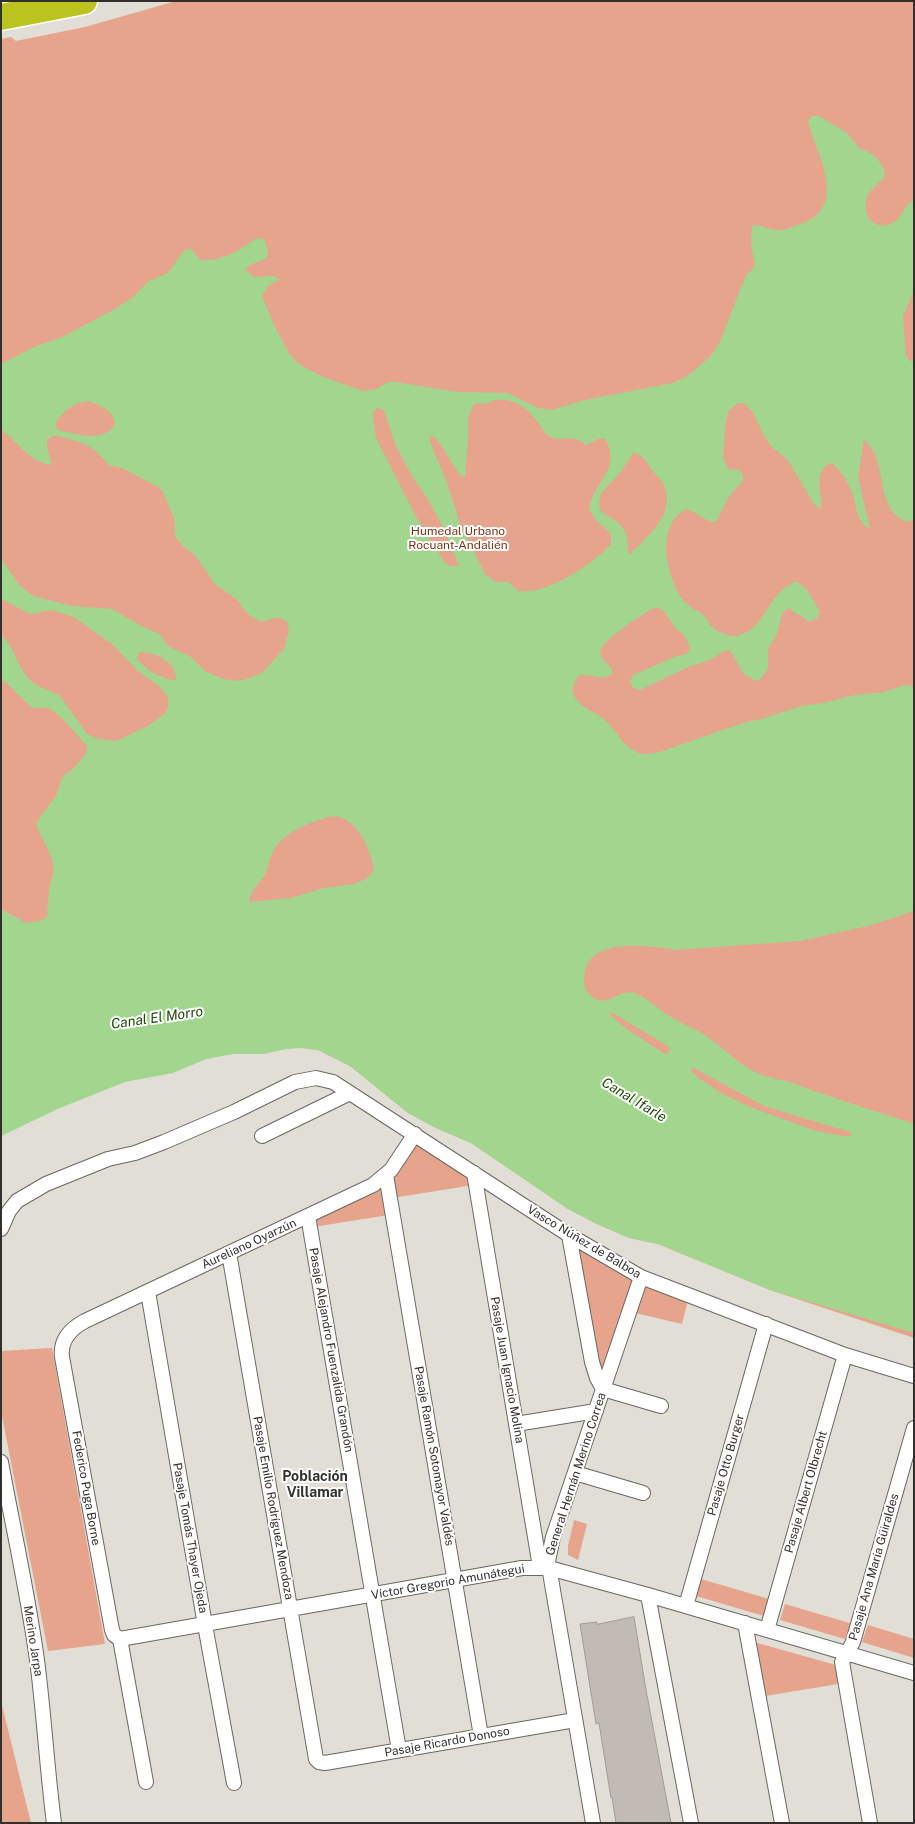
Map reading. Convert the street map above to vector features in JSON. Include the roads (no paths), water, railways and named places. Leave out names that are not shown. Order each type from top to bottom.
[{"type":"highway","points":[[4,16],[36,1]]},
{"type":"highway","points":[[4,16],[67,6],[84,1]]},
{"type":"street","name":"Vasco Núñez de Balboa","points":[[17,1201],[46,1184],[108,1158],[135,1153],[164,1142],[234,1112],[295,1082],[316,1078],[333,1082],[569,1235],[641,1277],[845,1354],[914,1376]]},
{"type":"street","points":[[262,1136],[350,1093]]},
{"type":"street","name":"Aureliano Oyarzún","points":[[67,1334],[85,1321],[373,1185],[386,1175],[415,1134]]},
{"type":"street","name":"Pasaje Juan Ignacio Molina","points":[[474,1174],[516,1424],[544,1567]]},
{"type":"street","name":"Pasaje Ramón Sotomayor Valdés","points":[[386,1175],[481,1736]]},
{"type":"street","points":[[1,1207],[17,1201]]},
{"type":"street","points":[[1,1229],[9,1211],[17,1201]]},
{"type":"street","name":"Pasaje Alejandro Fuenzalida Grandón","points":[[308,1216],[399,1750]]},
{"type":"street","points":[[569,1235],[592,1362],[597,1378],[603,1389],[661,1406]]},
{"type":"street","name":"Pasaje Emilio Rodríguez Mendoza","points":[[229,1253],[315,1755],[319,1762]]},
{"type":"street","name":"General Hernán Merino Correa","points":[[593,1823],[575,1720],[544,1567],[641,1277]]},
{"type":"street","name":"Pasaje Tomás Thayer Ojeda","points":[[148,1292],[234,1783]]},
{"type":"street","name":"Pasaje Otto Burger","points":[[686,1606],[766,1324]]},
{"type":"street","name":"Federico Puga Borne","points":[[67,1334],[62,1346],[62,1357],[112,1630],[114,1635],[120,1638],[146,1782]]},
{"type":"street","name":"Pasaje Albert Olbrecht","points":[[767,1630],[845,1354]]},
{"type":"street","points":[[516,1424],[596,1411]]},
{"type":"street","name":"Pasaje Ana María Güiraldes","points":[[870,1823],[842,1671],[842,1662],[853,1642],[914,1428]]},
{"type":"street","name":"Merino Jarpa","points":[[1,1462],[37,1660],[46,1729],[54,1823]]},
{"type":"street","points":[[575,1473],[643,1493]]},
{"type":"street","name":"Víctor Gregorio Amunátegui","points":[[120,1638],[205,1625],[522,1568],[544,1567],[648,1595],[914,1673]]},
{"type":"street","points":[[648,1595],[691,1823]]},
{"type":"street","points":[[745,1624],[782,1823]]},
{"type":"street","name":"Pasaje Ricardo Donoso","points":[[319,1762],[325,1763],[575,1720]]},
{"type":"water","points":[[812,116],[819,116],[847,133],[860,149],[867,151],[877,158],[885,171],[884,177],[870,191],[867,197],[866,210],[871,221],[881,225],[894,222],[910,202],[914,200],[914,290],[903,316],[906,356],[910,361],[914,361],[914,520],[907,522],[898,517],[887,502],[875,455],[864,439],[858,477],[870,529],[865,526],[857,513],[854,497],[846,480],[832,463],[826,466],[820,476],[821,509],[814,504],[788,460],[772,447],[764,436],[753,412],[744,403],[738,403],[728,412],[723,458],[728,469],[739,470],[743,475],[743,481],[729,496],[716,522],[712,522],[686,509],[676,517],[670,527],[666,551],[676,589],[682,599],[704,616],[715,629],[734,636],[747,632],[754,627],[783,589],[797,581],[807,590],[820,612],[817,618],[810,622],[788,608],[782,614],[777,634],[768,649],[768,668],[761,679],[755,681],[744,674],[730,650],[724,651],[712,659],[686,668],[640,690],[633,688],[630,681],[633,675],[689,652],[690,646],[683,634],[676,629],[664,611],[658,608],[651,609],[613,636],[601,648],[600,655],[612,669],[612,674],[604,677],[579,675],[574,684],[573,693],[583,706],[606,721],[627,746],[636,752],[646,754],[663,751],[743,723],[802,706],[855,695],[884,692],[904,685],[914,686],[914,911],[868,926],[799,941],[676,950],[638,946],[610,948],[590,960],[585,971],[584,983],[590,995],[602,1001],[626,993],[639,995],[669,1016],[706,1036],[739,1062],[759,1074],[795,1084],[914,1124],[914,1333],[770,1290],[658,1244],[629,1238],[597,1224],[568,1209],[471,1143],[436,1128],[408,1113],[350,1066],[318,1050],[286,1049],[264,1054],[233,1054],[206,1059],[173,1073],[125,1082],[60,1108],[1,1136],[1,909],[26,923],[43,920],[47,916],[49,889],[54,870],[52,858],[37,827],[37,821],[56,796],[62,777],[73,769],[85,755],[87,746],[52,710],[30,706],[1,679],[1,634],[29,679],[60,696],[87,734],[99,739],[116,741],[148,726],[166,713],[168,697],[159,686],[138,671],[113,645],[74,617],[52,610],[30,614],[1,599],[1,558],[19,585],[33,596],[72,606],[112,609],[143,627],[160,634],[167,645],[191,657],[206,672],[224,679],[244,680],[262,673],[284,649],[289,629],[287,622],[281,618],[261,622],[249,615],[236,599],[215,584],[195,555],[184,547],[175,536],[174,518],[163,492],[158,487],[122,468],[109,465],[96,451],[85,444],[59,436],[52,436],[47,440],[52,465],[43,463],[29,455],[1,430],[1,364],[36,346],[60,338],[115,309],[133,297],[149,281],[168,273],[184,250],[191,249],[200,260],[216,259],[244,247],[257,238],[264,239],[268,254],[264,260],[245,269],[254,277],[273,276],[280,279],[268,286],[262,296],[274,325],[290,355],[300,365],[323,377],[363,391],[376,389],[388,382],[395,382],[458,392],[508,393],[538,408],[551,410],[585,400],[673,383],[687,376],[710,357],[721,340],[741,287],[747,274],[755,265],[751,244],[752,225],[778,230],[787,229],[817,215],[825,204],[827,191],[826,177],[808,121]],"holes":[[[502,400],[521,405],[535,419],[545,433],[553,438],[581,441],[586,445],[605,438],[611,459],[606,474],[592,498],[589,509],[596,520],[611,534],[611,544],[592,561],[568,577],[542,588],[518,591],[509,582],[496,582],[485,574],[461,527],[447,483],[430,442],[430,435],[436,438],[460,475],[465,477],[468,417],[474,404]],[[88,401],[106,409],[112,415],[115,425],[110,431],[96,436],[58,430],[55,424],[69,408],[78,403]],[[377,408],[384,410],[396,446],[443,527],[459,566],[450,566],[445,563],[416,517],[376,438],[373,412]],[[633,453],[637,454],[646,461],[662,482],[667,496],[666,506],[658,524],[629,555],[627,536],[624,530],[615,521],[601,512],[599,505],[599,499],[604,490],[619,474]],[[139,652],[158,656],[173,668],[176,680],[160,676],[137,659]],[[333,816],[342,818],[356,828],[366,844],[374,870],[366,879],[354,884],[324,888],[291,898],[249,902],[253,891],[264,876],[272,853],[279,843],[292,832]],[[609,1012],[669,1047],[669,1054],[665,1054],[617,1021]],[[692,1067],[764,1106],[850,1132],[852,1136],[816,1131],[750,1107],[721,1093],[691,1071]]]},
{"type":"district","name":"Población Villamar","points":[[315,1485]]},
{"type":"park label","name":"Humedal Urbano Rocuant-Andalién","points":[[458,538]]},
{"type":"water label","name":"Canal El Morro","points":[[157,1018]]},
{"type":"water label","name":"Canal Ifarle","points":[[634,1100]]}]
